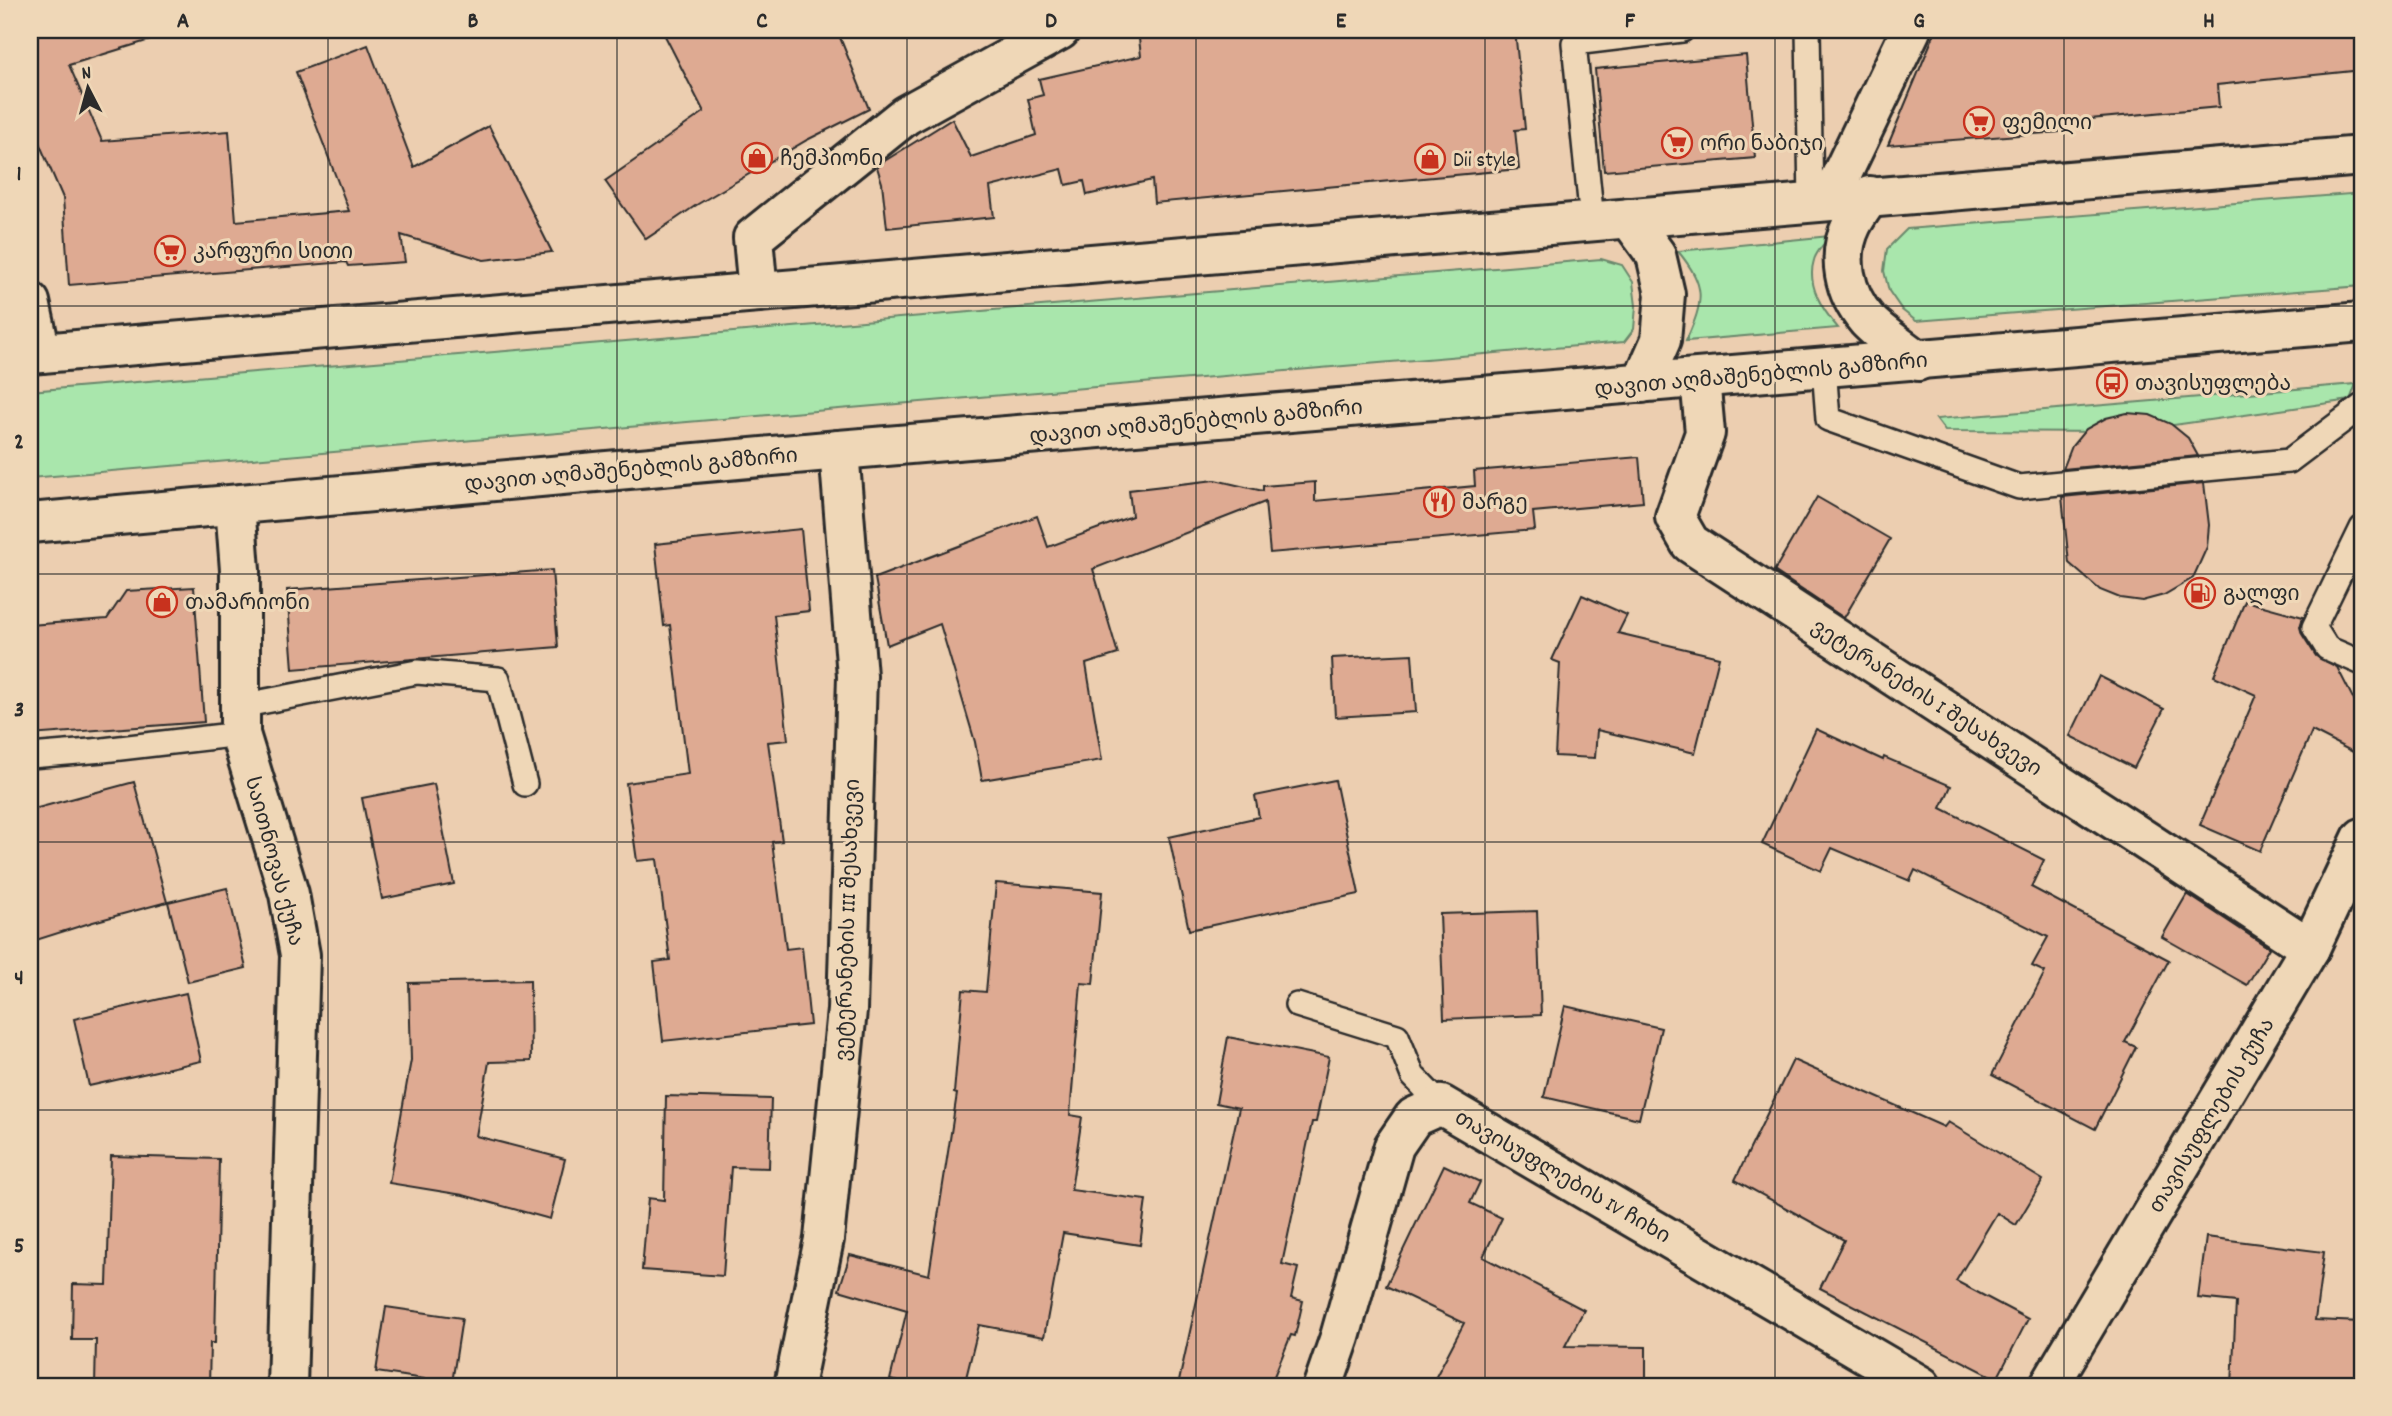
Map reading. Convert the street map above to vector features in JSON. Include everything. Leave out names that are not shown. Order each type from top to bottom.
[{"type":"main road","points":[[758,292],[754,238],[906,115],[1060,30]]},
{"type":"main road","points":[[1820,202],[1911,30]]},
{"type":"main road","points":[[30,302],[36,354],[2362,156]]},
{"type":"main road","points":[[1870,196],[1852,225],[1845,248],[1844,279],[1868,320],[1918,361]]},
{"type":"main road","points":[[1611,220],[1656,255],[1665,295],[1661,341],[1642,383]]},
{"type":"main road","name":"დავით აღმაშენებლის გამზირი","points":[[30,523],[839,450],[2362,322]]},
{"type":"main road","name":"ვეტერანების I შესახვევი","points":[[1700,378],[1705,433],[1675,517],[1690,543],[2310,948]]},
{"type":"main road","name":"ვეტერანების III შესახვევი","points":[[794,1386],[824,1239],[847,1010],[857,676],[839,450]]},
{"type":"main road","name":"საითნოვას ქუჩა","points":[[235,505],[240,570],[240,720],[289,894],[300,955],[287,1386]]},
{"type":"main road","name":"თავისუფლების ქუჩა","points":[[2049,1386],[2310,948],[2362,838]]},
{"type":"main road","name":"თავისუფლების IV ჩიხი","points":[[1323,1386],[1340,1336],[1394,1146],[1414,1117],[1441,1105],[1921,1386]]},
{"type":"lane","points":[[1611,220],[1574,43],[1682,30]]},
{"type":"lane","points":[[1808,30],[1820,202]]},
{"type":"lane","points":[[1824,367],[1828,419],[2019,488],[2288,461],[2362,406]]},
{"type":"lane","points":[[2362,528],[2314,627],[2327,648],[2362,663]]},
{"type":"lane","points":[[30,756],[103,750],[240,720],[417,672],[498,678],[525,784]]},
{"type":"lane","points":[[1297,1005],[1397,1037],[1413,1076],[1441,1105]]},
{"type":"green space","points":[[2362,193],[2362,286],[1916,321],[1902,310],[1889,291],[1884,271],[1887,249],[1907,229]]},
{"type":"green space","points":[[1830,236],[1815,257],[1812,279],[1817,297],[1838,328],[1686,341],[1696,315],[1700,294],[1694,274],[1678,251]]},
{"type":"green space","points":[[1601,259],[1622,265],[1633,282],[1636,306],[1634,329],[1624,342],[30,478],[30,391]]},
{"type":"green space","points":[[2356,384],[2350,400],[2124,432],[1945,431],[1936,419]]},
{"type":"building","points":[[30,30],[151,30],[153,39],[69,65],[102,141],[229,131],[236,221],[349,211],[296,72],[368,45],[414,167],[489,126],[552,252],[484,260],[401,235],[405,262],[348,266],[346,262],[69,285],[63,198],[30,122]]},
{"type":"building","points":[[662,30],[837,30],[869,109],[807,140],[698,204],[646,239],[605,181],[704,112]]},
{"type":"building","points":[[1138,30],[1515,30],[1525,129],[1515,130],[1519,169],[1154,203],[1152,180],[1087,195],[1084,181],[1066,185],[1062,169],[990,187],[994,217],[887,228],[882,183],[877,167],[883,162],[952,119],[971,157],[1036,135],[1028,99],[1043,95],[1039,79],[1141,56]]},
{"type":"building","points":[[1936,30],[2362,30],[2362,70],[2217,85],[2219,107],[2058,122],[2059,132],[1888,145]]},
{"type":"building","points":[[1746,55],[1755,158],[1604,171],[1595,69]]},
{"type":"building","points":[[2127,413],[2150,415],[2171,424],[2188,438],[2198,456],[2063,469],[2072,446],[2086,429],[2106,418]]},
{"type":"building","points":[[1639,457],[1643,502],[1533,512],[1535,530],[1270,553],[1265,502],[1093,569],[1118,654],[1086,664],[1102,760],[982,780],[975,742],[940,624],[887,645],[875,578],[1037,516],[1048,547],[1132,516],[1129,490],[1215,480],[1263,491],[1263,486],[1315,482],[1315,501],[1475,486],[1474,471]]},
{"type":"building","points":[[2204,483],[2209,525],[2207,547],[2193,578],[2164,595],[2142,601],[2120,598],[2100,590],[2069,563],[2062,497]]},
{"type":"building","points":[[1817,497],[1890,539],[1844,618],[1774,571]]},
{"type":"building","points":[[801,529],[809,611],[774,615],[788,740],[768,742],[782,841],[772,842],[786,949],[802,947],[810,1025],[663,1041],[654,962],[670,960],[657,859],[637,861],[626,783],[688,774],[670,625],[664,626],[655,544]]},
{"type":"building","points":[[552,570],[558,647],[293,669],[287,590]]},
{"type":"building","points":[[194,587],[204,722],[30,735],[30,625],[107,619],[126,591]]},
{"type":"building","points":[[1582,595],[1627,615],[1618,633],[1719,657],[1695,753],[1597,730],[1595,758],[1555,756],[1560,663],[1552,660]]},
{"type":"building","points":[[2245,601],[2303,617],[2300,627],[2302,634],[2316,656],[2337,667],[2359,710],[2360,727],[2353,752],[2312,731],[2260,851],[2200,825],[2256,695],[2214,676]]},
{"type":"building","points":[[1412,654],[1416,712],[1335,717],[1332,658]]},
{"type":"building","points":[[2099,676],[2164,709],[2134,768],[2070,736]]},
{"type":"building","points":[[1816,729],[1883,760],[1884,757],[1951,786],[1941,808],[2044,860],[2031,887],[2169,960],[2125,1042],[2136,1047],[2095,1129],[1992,1075],[2045,972],[2032,966],[2048,937],[1915,870],[1910,881],[1832,848],[1821,871],[1762,844]]},
{"type":"building","points":[[1335,780],[1359,894],[1189,930],[1169,837],[1259,817],[1255,796]]},
{"type":"building","points":[[134,782],[167,902],[30,942],[30,810]]},
{"type":"building","points":[[434,784],[454,884],[382,899],[362,798]]},
{"type":"building","points":[[996,883],[1102,892],[1093,984],[1081,983],[1070,1115],[1082,1117],[1071,1190],[1146,1200],[1140,1245],[1063,1233],[1044,1337],[979,1325],[964,1386],[915,1386],[890,1380],[907,1310],[839,1290],[850,1255],[929,1275],[957,1094],[954,1093],[963,990],[986,992]]},
{"type":"building","points":[[227,888],[246,968],[188,982],[168,902]]},
{"type":"building","points":[[2187,894],[2269,948],[2247,985],[2162,937]]},
{"type":"building","points":[[1537,911],[1541,1015],[1444,1019],[1440,914]]},
{"type":"building","points":[[530,980],[531,1061],[489,1062],[476,1136],[565,1159],[550,1219],[463,1195],[389,1183],[411,1060],[409,983]]},
{"type":"building","points":[[186,993],[201,1061],[89,1086],[74,1019]]},
{"type":"building","points":[[1565,1006],[1661,1028],[1639,1119],[1544,1097]]},
{"type":"building","points":[[1228,1037],[1329,1057],[1316,1122],[1312,1122],[1282,1264],[1298,1268],[1291,1298],[1303,1301],[1295,1336],[1291,1335],[1270,1386],[1178,1386],[1239,1108],[1216,1103]]},
{"type":"building","points":[[1793,1060],[1944,1127],[1948,1122],[2043,1180],[2016,1225],[1997,1213],[1956,1281],[2028,1319],[1997,1379],[1820,1288],[1844,1240],[1735,1180]]},
{"type":"building","points":[[666,1096],[771,1099],[769,1168],[731,1167],[723,1276],[642,1270],[648,1198],[664,1200]]},
{"type":"building","points":[[111,1156],[219,1159],[215,1343],[210,1343],[209,1386],[95,1386],[96,1340],[72,1340],[73,1284],[107,1285]]},
{"type":"building","points":[[1444,1165],[1480,1182],[1470,1203],[1502,1218],[1483,1257],[1584,1310],[1565,1346],[1646,1347],[1646,1386],[1431,1386],[1464,1323],[1386,1286]]},
{"type":"building","points":[[2206,1237],[2324,1252],[2315,1320],[2362,1322],[2362,1386],[2232,1386],[2236,1302],[2198,1298]]},
{"type":"building","points":[[386,1307],[462,1318],[452,1383],[376,1372]]},
{"type":"place","name":"ფემილი","points":[[1979,122]]},
{"type":"place","name":"ორი ნაბიჯი","points":[[1677,143]]},
{"type":"place","name":"ჩემპიონი","points":[[757,158]]},
{"type":"place","name":"Dii style","points":[[1430,159]]},
{"type":"place","name":"კარფური სითი","points":[[170,251]]},
{"type":"place","name":"თავისუფლება","points":[[2112,383]]},
{"type":"place","name":"მარგე","points":[[1439,502]]},
{"type":"place","name":"გალფი","points":[[2200,593]]},
{"type":"place","name":"თამარიონი","points":[[162,602]]}]
